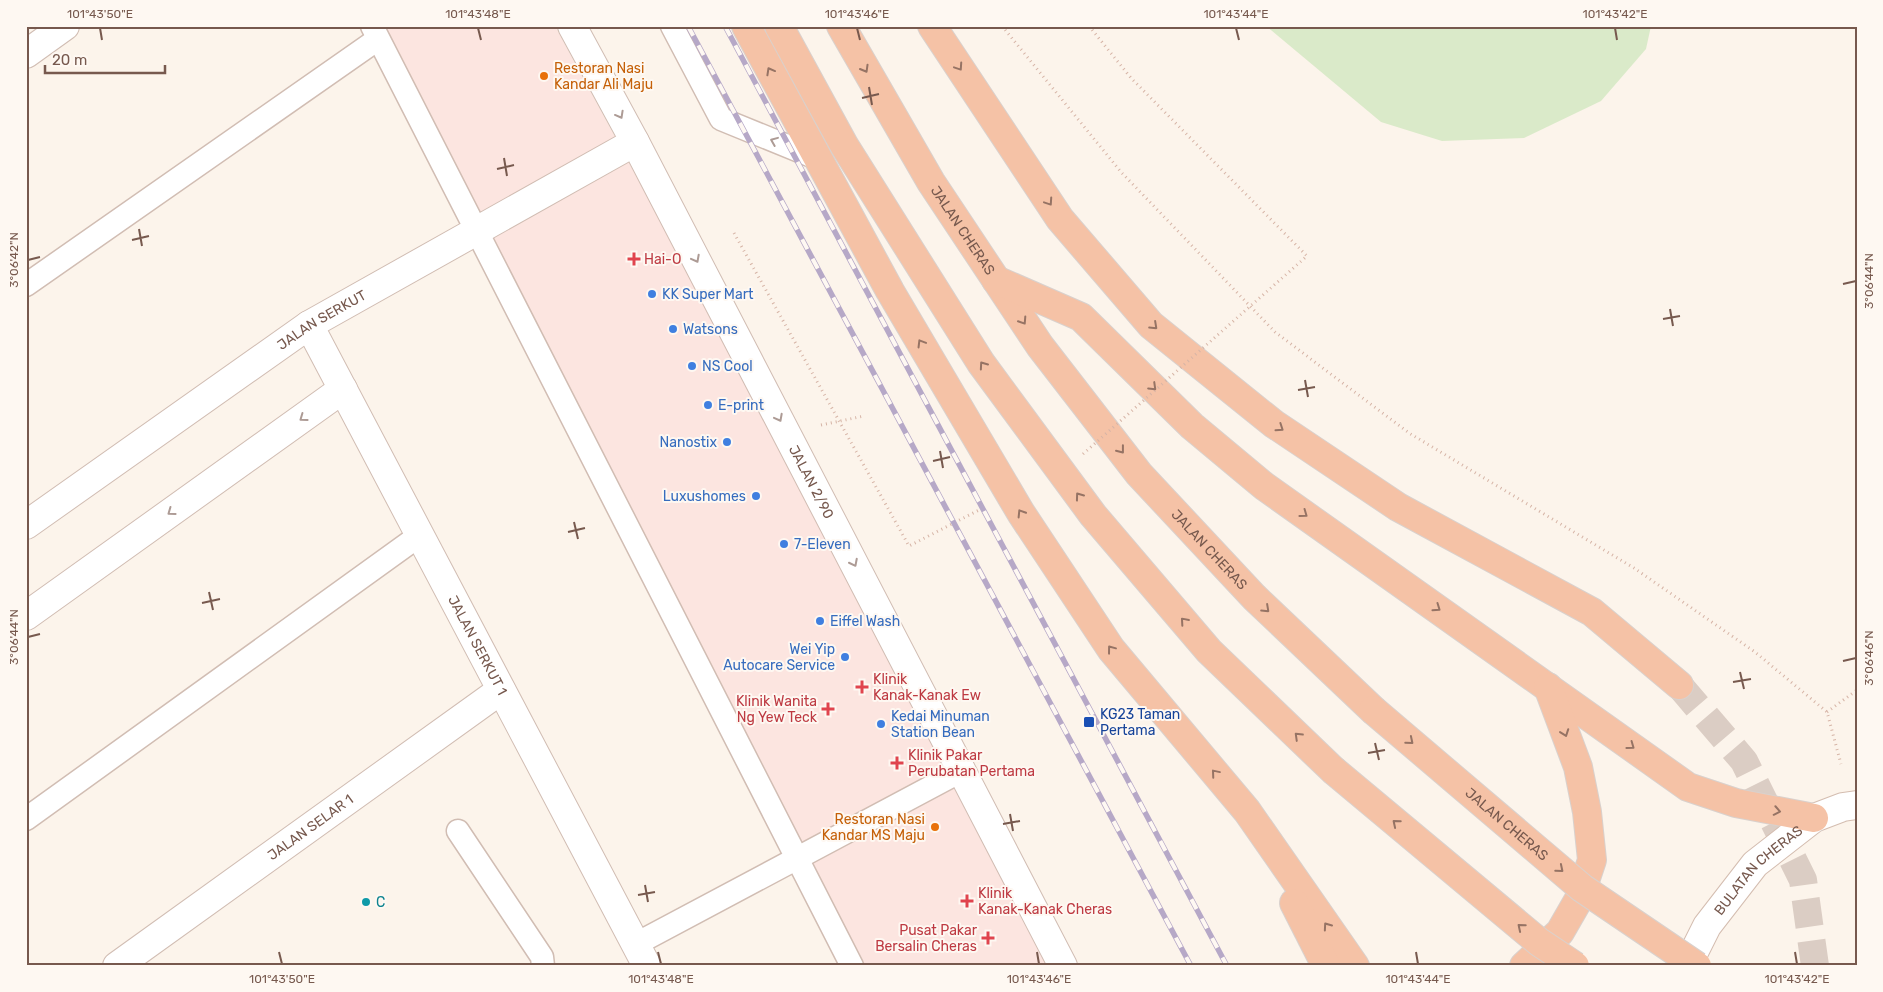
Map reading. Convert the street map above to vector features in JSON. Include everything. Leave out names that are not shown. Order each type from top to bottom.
[{"type":"highway","points":[[746,26],[890,291],[1021,513],[1111,649],[1246,811],[1355,966]]},
{"type":"highway","points":[[778,26],[844,145],[982,363],[1093,515],[1209,651],[1333,770],[1540,942],[1575,966]]},
{"type":"highway","name":"JALAN CHERAS","points":[[841,26],[931,182],[1040,346],[1140,474],[1254,597],[1373,710],[1582,888],[1697,966]]},
{"type":"highway","points":[[932,26],[1060,219],[1151,324],[1274,424],[1398,507],[1592,612],[1679,685]]},
{"type":"highway","points":[[996,280],[1081,316],[1192,426],[1264,486],[1688,787],[1736,803],[1814,818]]},
{"type":"highway","points":[[1524,966],[1560,932],[1580,899],[1592,860],[1587,812],[1578,767],[1548,687]]},
{"type":"highway","points":[[1246,811],[1326,966]]},
{"type":"street","points":[[26,54],[65,26]]},
{"type":"street","name":"JALAN 2/90","points":[[572,26],[635,142],[1063,966]]},
{"type":"street","name":"JALAN SERKUT","points":[[26,525],[309,325],[635,142]]},
{"type":"street","name":"JALAN SERKUT 1","points":[[309,325],[642,955]]},
{"type":"street","points":[[26,616],[343,389]]},
{"type":"street","name":"JALAN SELAR 1","points":[[117,966],[502,690]]},
{"type":"street","name":"BULATAN CHERAS","points":[[1687,966],[1707,926],[1755,864],[1814,818],[1843,807],[1857,805]]},
{"type":"lane","points":[[672,26],[721,119],[819,159]]},
{"type":"lane","points":[[26,285],[375,33],[852,966]]},
{"type":"lane","points":[[26,819],[420,535]]},
{"type":"lane","points":[[642,955],[797,859],[961,771]]},
{"type":"lane","points":[[458,831],[538,963]]},
{"type":"path","points":[[1002,26],[1121,172],[1275,332],[1409,432],[1634,568],[1755,652],[1827,712],[1841,764]]},
{"type":"path","points":[[1083,454],[1306,256],[1131,78],[1089,26]]},
{"type":"path","points":[[734,233],[909,546],[986,506]]},
{"type":"path","points":[[786,432],[864,416]]},
{"type":"path","points":[[1827,712],[1857,690]]},
{"type":"shaded area","points":[[381,26],[555,26],[661,222],[1047,966],[863,966]]},
{"type":"green space","points":[[1266,26],[1651,26],[1646,49],[1601,101],[1524,138],[1442,141],[1381,122]]},
{"type":"tunnel","points":[[1679,685],[1744,761],[1803,880],[1815,966]]},
{"type":"railway","points":[[688,26],[1191,966]]},
{"type":"railway","points":[[725,26],[1227,966]]},
{"type":"place","name":"Restoran Nasi Kandar Ali Maju","points":[[544,76]]},
{"type":"place","name":"Hai-O","points":[[634,259]]},
{"type":"place","name":"KK Super Mart","points":[[652,294]]},
{"type":"place","name":"Watsons","points":[[673,329]]},
{"type":"place","name":"NS Cool","points":[[692,366]]},
{"type":"place","name":"E-print","points":[[708,405]]},
{"type":"place","name":"Nanostix","points":[[727,442]]},
{"type":"place","name":"Luxushomes","points":[[756,496]]},
{"type":"place","name":"7-Eleven","points":[[784,544]]},
{"type":"place","name":"Eiffel Wash","points":[[820,621]]},
{"type":"place","name":"Wei Yip Autocare Service","points":[[845,657]]},
{"type":"place","name":"Klinik Kanak-Kanak Ew","points":[[862,687]]},
{"type":"place","name":"Klinik Wanita Ng Yew Teck","points":[[828,709]]},
{"type":"place","name":"KG23 Taman Pertama","points":[[1089,722]]},
{"type":"place","name":"Kedai Minuman Station Bean","points":[[881,724]]},
{"type":"place","name":"Klinik Pakar Perubatan Pertama","points":[[897,763]]},
{"type":"place","name":"Restoran Nasi Kandar MS Maju","points":[[935,827]]},
{"type":"place","name":"Klinik Kanak-Kanak Cheras","points":[[967,901]]},
{"type":"place","name":"C","points":[[366,902]]},
{"type":"place","name":"Pusat Pakar Bersalin Cheras","points":[[988,938]]}]
